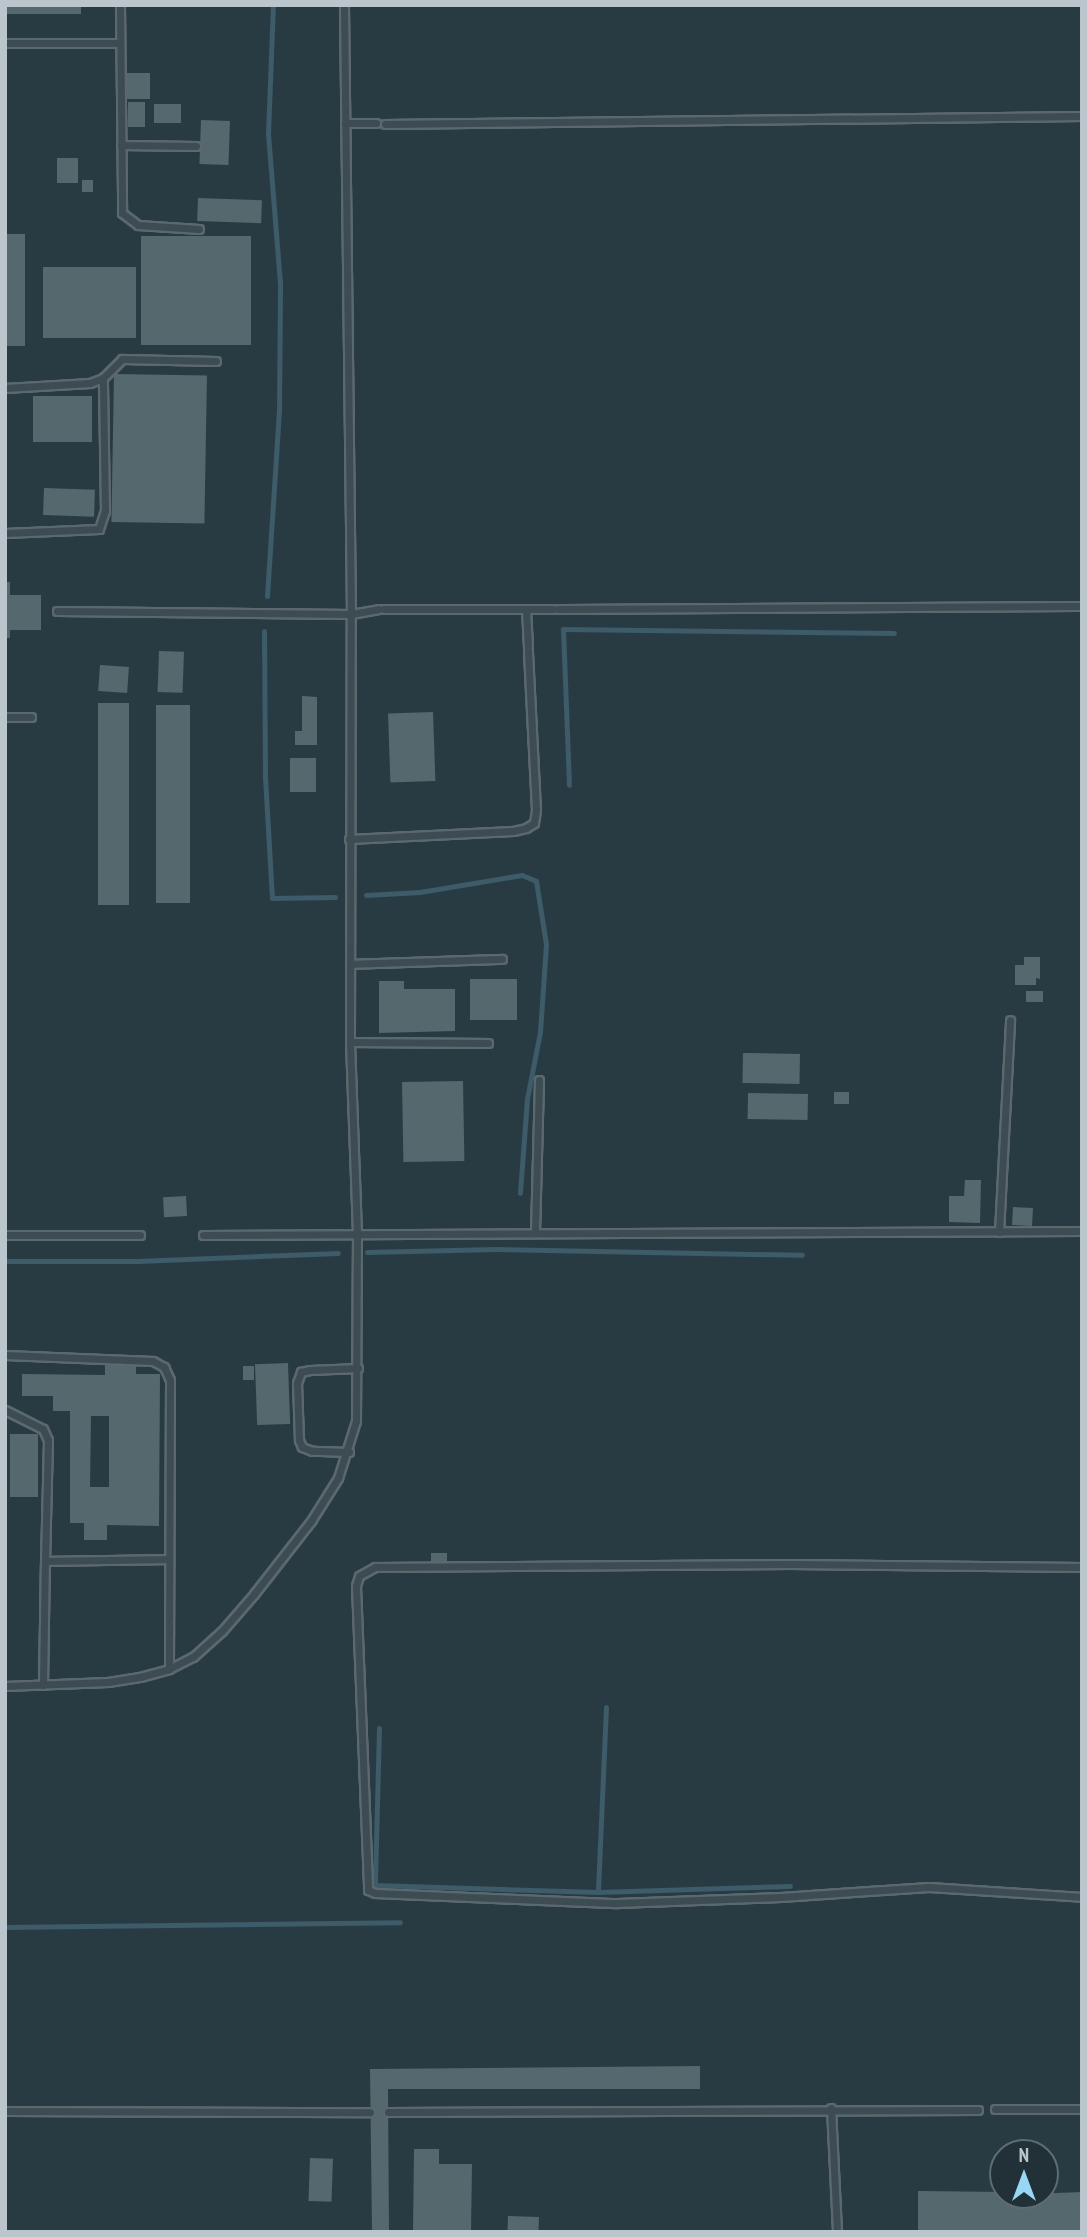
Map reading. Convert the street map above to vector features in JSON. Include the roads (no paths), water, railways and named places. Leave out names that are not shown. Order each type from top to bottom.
[{"type":"lane","points":[[120,5],[122,213],[127,219],[146,227],[199,229]]},
{"type":"lane","points":[[5,1686],[108,1682],[169,1669],[193,1657],[222,1631],[311,1521],[338,1478],[349,1452],[356,1421],[357,1233],[350,1041],[351,614],[344,5]]},
{"type":"lane","points":[[5,43],[120,43]]},
{"type":"lane","points":[[385,124],[1082,116]]},
{"type":"lane","points":[[345,123],[376,123]]},
{"type":"lane","points":[[121,145],[196,146]]},
{"type":"lane","points":[[5,388],[90,383],[103,378],[122,359],[216,361]]},
{"type":"lane","points":[[5,533],[99,529],[105,511],[103,378]]},
{"type":"lane","points":[[57,611],[351,614],[382,609],[1082,606]]},
{"type":"lane","points":[[349,839],[513,831],[534,823],[536,810],[526,609]]},
{"type":"lane","points":[[5,717],[31,717]]},
{"type":"lane","points":[[350,964],[502,959]]},
{"type":"lane","points":[[999,1232],[1010,1020]]},
{"type":"lane","points":[[350,1041],[488,1043]]},
{"type":"lane","points":[[535,1233],[539,1080]]},
{"type":"lane","points":[[203,1235],[1082,1231]]},
{"type":"lane","points":[[5,1235],[140,1235]]},
{"type":"lane","points":[[5,1355],[153,1361],[164,1367],[170,1380],[169,1669]]},
{"type":"lane","points":[[349,1452],[312,1451],[302,1447],[299,1440],[297,1383],[301,1373],[310,1370],[358,1368]]},
{"type":"lane","points":[[5,1410],[43,1429],[48,1440],[43,1685]]},
{"type":"lane","points":[[45,1561],[169,1559]]},
{"type":"lane","points":[[1082,1567],[374,1567],[359,1576],[356,1587],[368,1890],[375,1893],[617,1903],[781,1897],[929,1887],[1082,1897]]},
{"type":"lane","points":[[831,2108],[837,2232]]},
{"type":"lane","points":[[388,2112],[831,2108],[978,2110]]},
{"type":"lane","points":[[995,2109],[1082,2109]]},
{"type":"lane","points":[[5,2111],[370,2112]]},
{"type":"waterway","points":[[267,596],[279,408],[280,283],[268,134],[273,5]]},
{"type":"waterway","points":[[569,785],[563,629],[894,633]]},
{"type":"waterway","points":[[264,631],[265,777],[272,898],[335,897]]},
{"type":"waterway","points":[[366,895],[420,892],[522,875],[536,881],[546,944],[540,1032],[527,1099],[520,1193]]},
{"type":"waterway","points":[[367,1252],[496,1249],[802,1255]]},
{"type":"waterway","points":[[5,1261],[137,1261],[338,1253]]},
{"type":"waterway","points":[[606,1707],[598,1892],[790,1886]]},
{"type":"waterway","points":[[379,1728],[375,1885],[598,1892]]},
{"type":"waterway","points":[[5,1927],[400,1922]]}]
